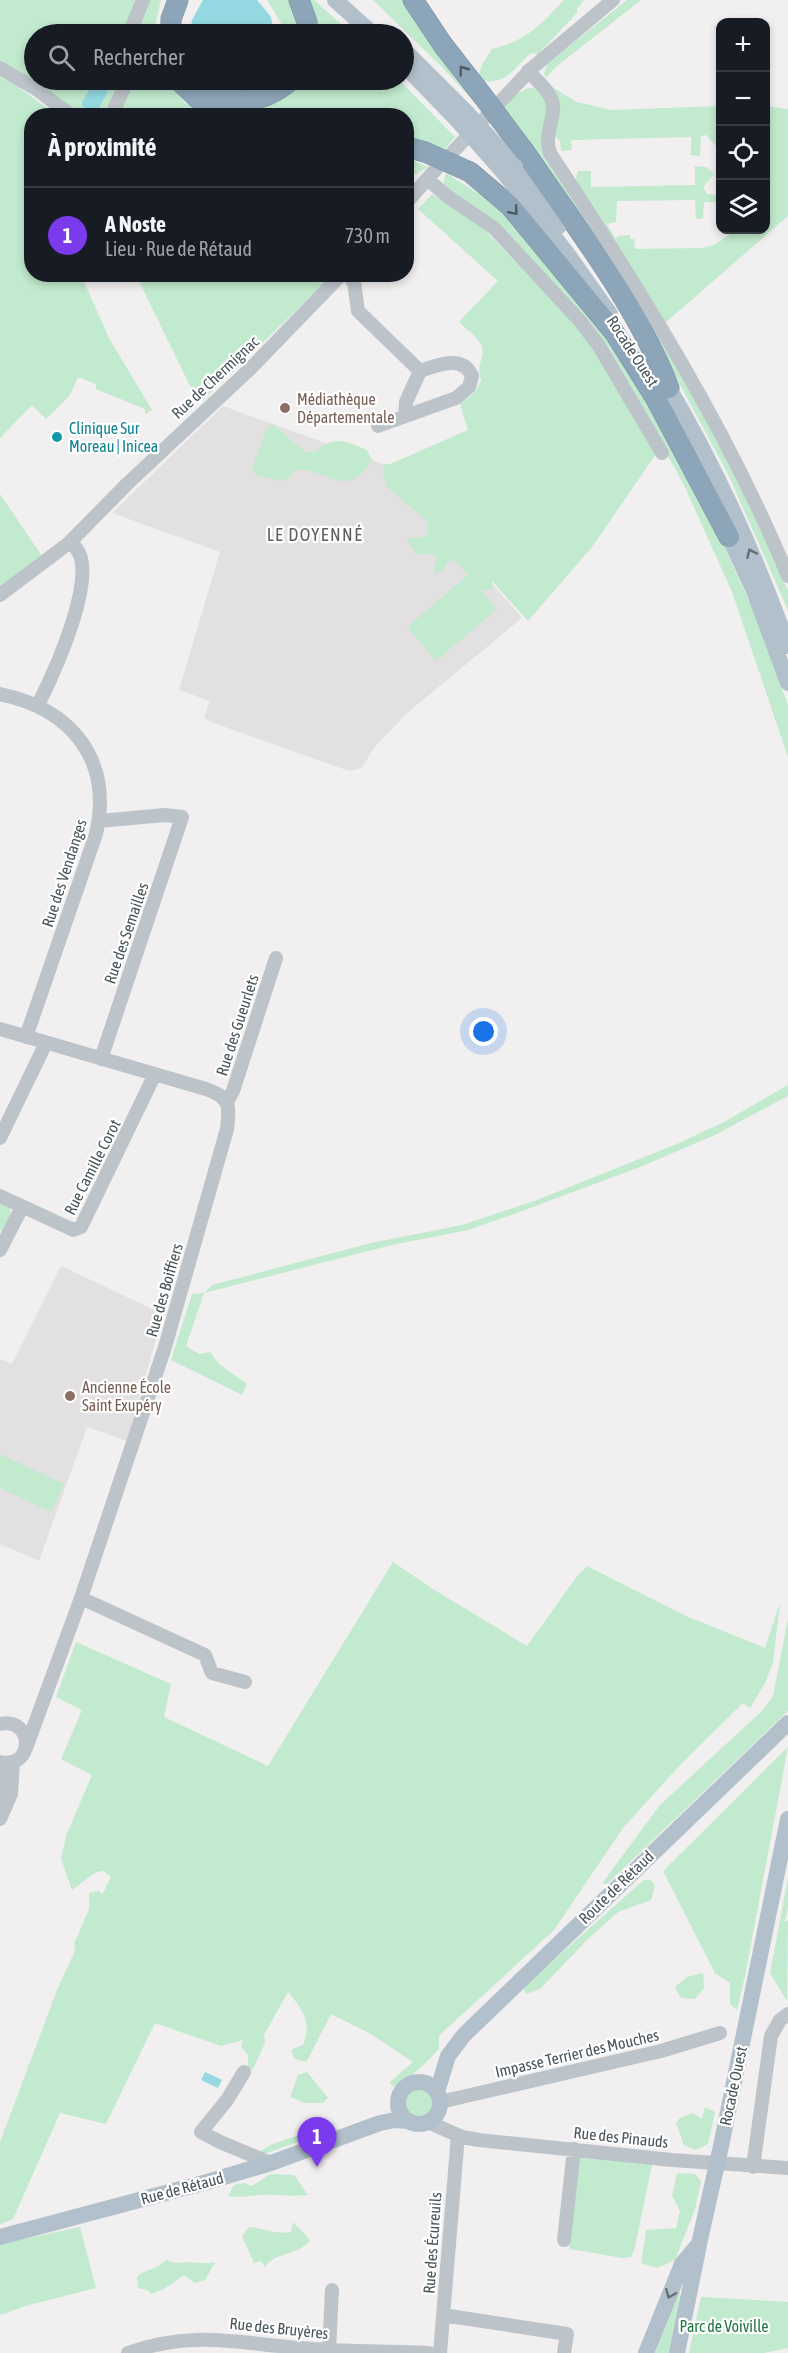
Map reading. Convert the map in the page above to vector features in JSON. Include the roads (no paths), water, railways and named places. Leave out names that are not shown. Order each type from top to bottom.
[{"type":"highway","points":[[161,24],[168,0]]},
{"type":"highway","points":[[171,24],[178,0]]},
{"type":"highway","points":[[299,0],[307,24]]},
{"type":"highway","points":[[413,0],[443,45],[489,101],[514,164],[585,240],[655,352],[669,388]]},
{"type":"highway","points":[[189,90],[198,99],[217,108]]},
{"type":"highway","points":[[207,90],[214,95],[239,102],[250,101],[277,90]]},
{"type":"highway","points":[[416,149],[470,172],[510,206],[614,332],[656,399],[729,537]]},
{"type":"main road","points":[[334,0],[362,24]]},
{"type":"main road","points":[[350,0],[377,24]]},
{"type":"main road","name":"Rocade Ouest","points":[[414,61],[462,116]]},
{"type":"main road","name":"Rocade Ouest","points":[[414,74],[514,164],[566,252],[630,343],[652,379],[698,466],[754,591],[788,683]]},
{"type":"main road","name":"Rocade Ouest","points":[[669,388],[728,503],[754,560],[788,646]]},
{"type":"main road","name":"Route de Rétaud","points":[[448,2056],[464,2035],[788,1723]]},
{"type":"main road","name":"Rocade Ouest","points":[[677,2353],[788,1819]]},
{"type":"main road","points":[[448,2056],[436,2115],[428,2122],[416,2124],[409,2121],[400,2112],[398,2103],[402,2089],[419,2081],[448,2056]]},
{"type":"main road","points":[[419,2081],[430,2084],[439,2101]]},
{"type":"main road","points":[[361,2129],[388,2113],[398,2103]]},
{"type":"main road","points":[[361,2129],[390,2121],[409,2121]]},
{"type":"main road","name":"Rue de Rétaud","points":[[0,2237],[271,2163],[361,2129]]},
{"type":"main road","points":[[646,2353],[682,2264],[699,2244]]},
{"type":"main road","points":[[684,2353],[686,2308]]},
{"type":"street","points":[[133,24],[142,0]]},
{"type":"street","points":[[450,155],[489,101],[613,0]]},
{"type":"street","points":[[0,68],[24,82]]},
{"type":"street","points":[[528,71],[552,100],[553,110],[547,138],[550,153],[608,241],[709,413],[750,488],[788,576]]},
{"type":"street","points":[[37,90],[61,108]]},
{"type":"street","points":[[115,108],[123,90]]},
{"type":"street","points":[[414,187],[427,179],[437,168]]},
{"type":"street","points":[[427,179],[447,196],[494,228],[580,321],[599,346],[662,453]]},
{"type":"street","name":"Rue de Chermignac","points":[[0,595],[69,543],[145,467],[251,368],[334,282]]},
{"type":"street","points":[[354,282],[358,311],[420,371]]},
{"type":"street","points":[[378,426],[456,398],[464,393],[472,381],[470,371],[456,363],[443,364],[420,371],[406,402],[405,415]]},
{"type":"street","points":[[38,705],[65,648],[79,599],[81,557],[75,546],[69,543]]},
{"type":"street","name":"Rue des Vendanges","points":[[0,694],[38,705],[62,720],[86,748],[98,780],[101,807],[99,821],[26,1037]]},
{"type":"street","name":"Rue des Semailles","points":[[99,821],[165,815],[182,817],[101,1059]]},
{"type":"street","name":"Rue des Gueurlets","points":[[227,1102],[233,1091],[276,958]]},
{"type":"street","points":[[0,1029],[206,1089],[218,1094],[227,1102]]},
{"type":"street","points":[[0,1138],[46,1043]]},
{"type":"street","name":"Rue Camille Corot","points":[[0,1196],[73,1230],[81,1227],[155,1074]]},
{"type":"street","name":"Rue des Boiffiers","points":[[26,1748],[81,1598],[165,1347],[227,1129],[229,1107],[227,1102]]},
{"type":"street","points":[[1,1244],[22,1207]]},
{"type":"street","points":[[81,1598],[205,1655],[212,1674],[245,1682]]},
{"type":"street","points":[[18,1727],[33,1720],[40,1710]]},
{"type":"street","points":[[0,1725],[9,1723],[18,1727],[25,1736],[26,1748],[21,1756],[6,1762],[11,1794],[0,1820]]},
{"type":"street","points":[[0,1770],[2,1784],[0,1801]]},
{"type":"street","points":[[753,2167],[771,2036],[780,2020],[788,2014]]},
{"type":"street","name":"Impasse Terrier des Mouches","points":[[439,2101],[661,2051],[720,2033]]},
{"type":"street","points":[[244,2072],[227,2100],[201,2132],[271,2163]]},
{"type":"street","points":[[439,2101],[455,2133]]},
{"type":"street","name":"Rue des Pinauds","points":[[428,2122],[479,2140],[753,2167],[788,2168]]},
{"type":"street","name":"Rue des Écureuils","points":[[440,2353],[455,2133]]},
{"type":"street","points":[[564,2240],[574,2149]]},
{"type":"street","points":[[329,2350],[332,2290]]},
{"type":"street","points":[[443,2315],[567,2334],[564,2353]]},
{"type":"street","name":"Rue des Bruyères","points":[[128,2353],[162,2342],[196,2338],[329,2350],[429,2353]]},
{"type":"water","points":[[203,0],[257,0],[271,17],[272,24],[191,24]]},
{"type":"water","points":[[89,90],[108,90],[99,108],[85,108],[82,106]]},
{"type":"water","points":[[205,2072],[222,2080],[218,2088],[201,2080]]},
{"type":"place","name":"Médiathèque Départementale","points":[[285,408]]},
{"type":"place","name":"Clinique Sur Moreau | Inicea","points":[[57,437]]},
{"type":"place","name":"Ancienne École Saint Exupéry","points":[[70,1396]]},
{"type":"place","name":"A Noste","points":[[317,2167]]},
{"type":"district","name":"LE DOYENNÉ","points":[[315,535]]},
{"type":"park label","name":"Parc de Voiville","points":[[724,2326]]}]
